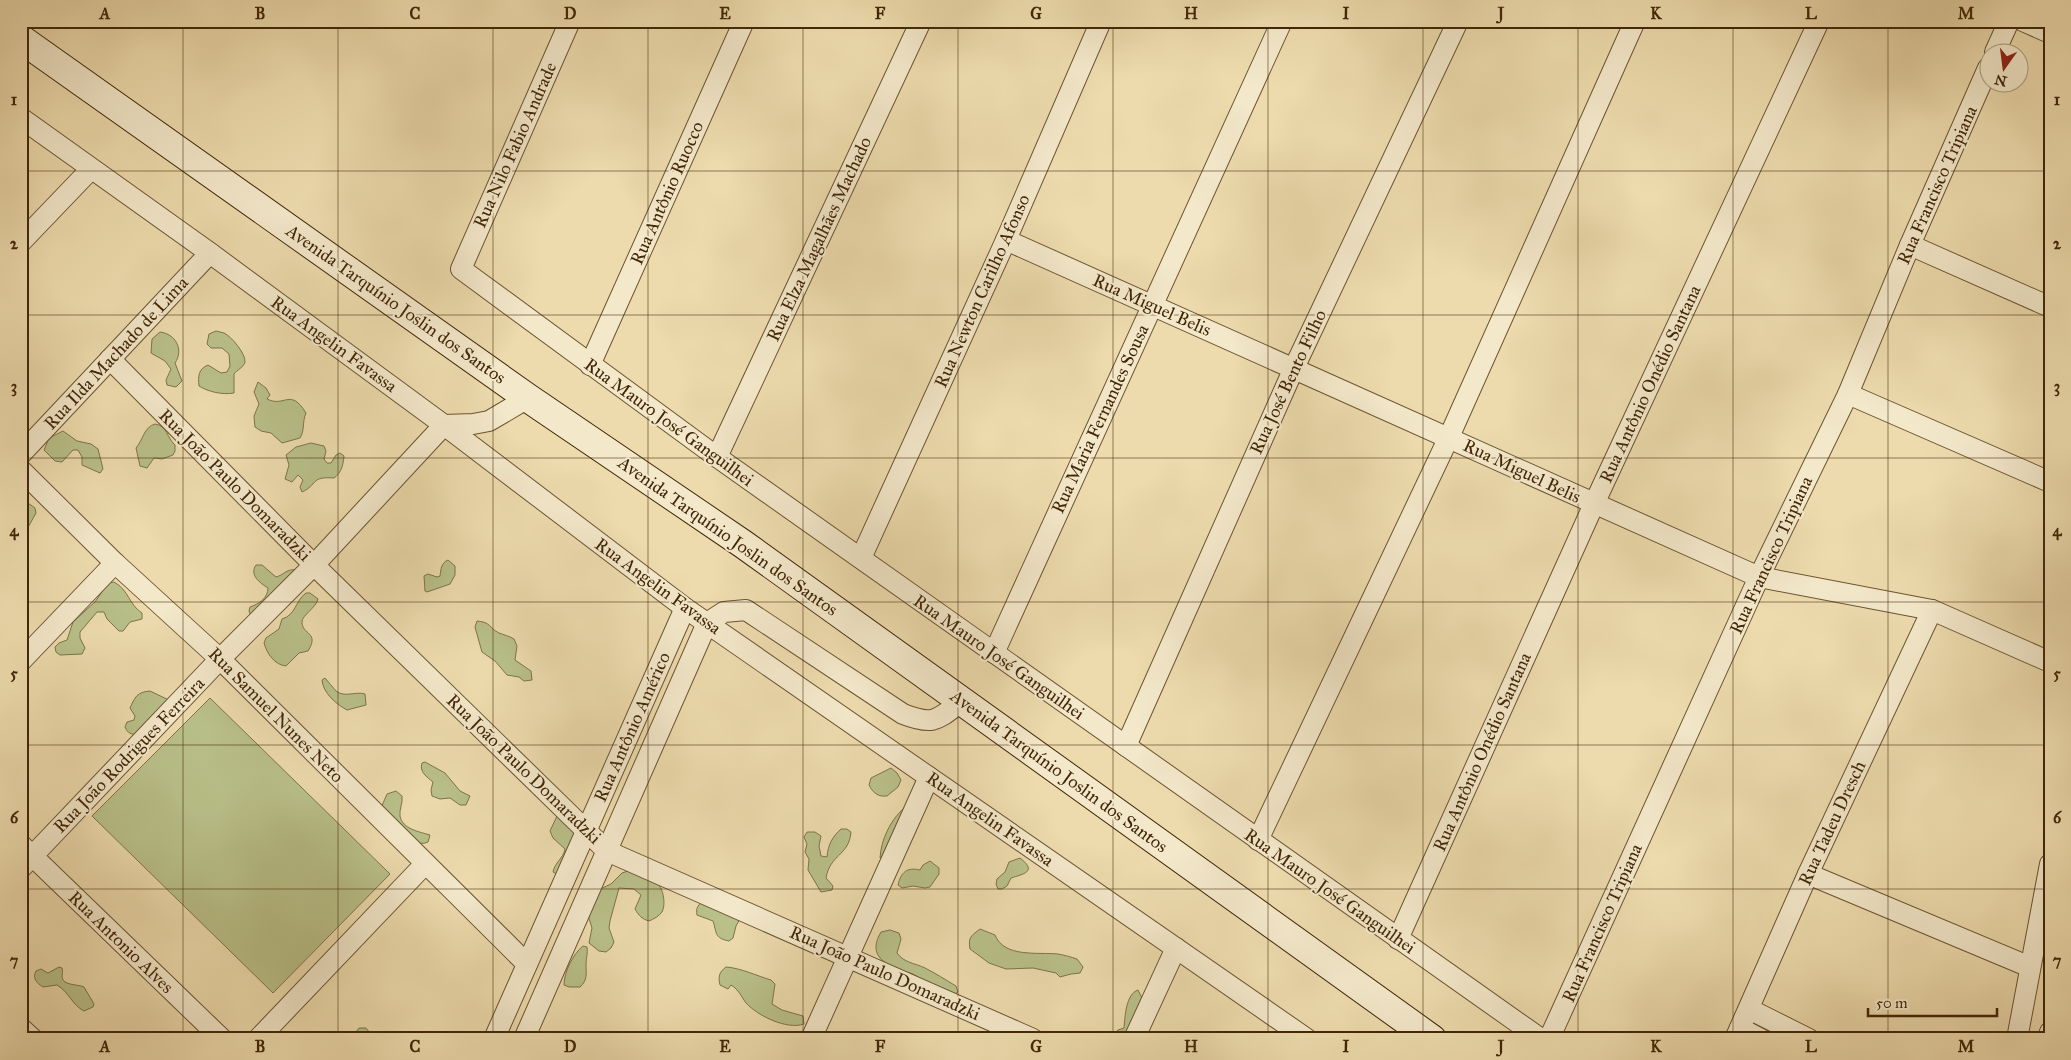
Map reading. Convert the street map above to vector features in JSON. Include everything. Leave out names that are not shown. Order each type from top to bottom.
[{"type":"street","name":"Rua Nilo Fabio Andrade","points":[[461,269],[570,21]]},
{"type":"street","name":"Rua Antônio Ruocco","points":[[590,364],[744,21]]},
{"type":"street","name":"Rua Elza Magalhães Machado","points":[[717,457],[921,21]]},
{"type":"street","name":"Rua Newton Carilho Afonso","points":[[861,558],[1006,240],[1101,21]]},
{"type":"street","name":"Rua Maria Fernandes Sousa","points":[[994,653],[1282,21]]},
{"type":"street","name":"Rua José Bento Filho","points":[[1126,746],[1294,368],[1458,21]]},
{"type":"street","points":[[1258,840],[1449,437],[1635,21]]},
{"type":"street","name":"Rua Antônio Onédio Santana","points":[[1398,939],[1594,504],[1819,21]]},
{"type":"street","points":[[2000,42],[2009,21]]},
{"type":"street","points":[[2023,21],[2050,33]]},
{"type":"street","name":"Avenida Tarquínio Joslin dos Santos","points":[[21,39],[528,398],[743,544],[1432,1039]]},
{"type":"street","name":"Rua Francisco Tripiana","points":[[1549,1039],[1759,578],[1848,394],[1910,245],[1978,91]]},
{"type":"street","name":"Rua Angelin Favassa","points":[[21,118],[210,253],[444,425],[707,624],[1307,1039]]},
{"type":"street","points":[[21,242],[91,169]]},
{"type":"street","name":"Rua Miguel Belis","points":[[1006,240],[1449,437],[1759,578],[1932,610],[2050,662]]},
{"type":"street","points":[[1910,245],[2050,307]]},
{"type":"street","name":"Rua Ilda Machado de Lima","points":[[21,454],[210,253]]},
{"type":"street","name":"Rua Mauro José Ganguilhei","points":[[461,269],[717,457],[1541,1039]]},
{"type":"street","name":"Rua João Paulo Domaradzki","points":[[110,359],[314,565],[607,851],[1034,1039]]},
{"type":"street","points":[[1848,394],[2050,482]]},
{"type":"street","points":[[444,425],[473,424],[489,421],[528,398]]},
{"type":"street","name":"Rua João Rodrigues Ferreira","points":[[25,856],[314,565],[444,425]]},
{"type":"street","name":"Rua Samuel Nunes Neto","points":[[21,470],[115,563],[220,659],[527,964]]},
{"type":"street","points":[[21,661],[115,563]]},
{"type":"street","name":"Rua Antônio Américo","points":[[494,1039],[685,608]]},
{"type":"street","points":[[707,624],[724,612],[746,610],[903,714],[921,721],[938,719],[962,702]]},
{"type":"street","name":"Rua Tadeu Dresch","points":[[1738,1033],[1808,874],[1932,610]]},
{"type":"street","name":"Rua Antônio Américo","points":[[524,1039],[707,624]]},
{"type":"street","points":[[811,1039],[929,777]]},
{"type":"street","name":"Rua Antonio Alves","points":[[25,856],[222,1039]]},
{"type":"street","points":[[258,1039],[425,864]]},
{"type":"street","points":[[2017,1039],[2050,864]]},
{"type":"street","points":[[1808,874],[2030,967]]},
{"type":"street","points":[[1134,1039],[1176,948]]},
{"type":"street","points":[[1749,1008],[1809,1039]]},
{"type":"street","points":[[21,1028],[33,1039]]},
{"type":"street","points":[[2048,1039],[2050,1032]]},
{"type":"street","points":[[1738,1033],[1762,1039]]},
{"type":"green space","points":[[216,331],[224,333],[230,338],[241,350],[245,359],[243,365],[234,374],[234,393],[216,393],[199,386],[199,374],[208,365],[221,373],[227,372],[230,366],[229,354],[222,348],[211,348],[207,344],[209,334]]},
{"type":"green space","points":[[160,332],[166,333],[177,343],[179,353],[175,363],[182,381],[176,387],[167,385],[166,380],[171,369],[165,361],[151,353],[152,339]]},
{"type":"green space","points":[[258,382],[266,388],[270,395],[267,399],[273,401],[296,401],[306,413],[300,438],[282,443],[271,433],[261,431],[255,427],[254,416],[259,404],[254,392]]},
{"type":"green space","points":[[155,424],[165,429],[175,445],[175,451],[173,455],[162,459],[154,458],[147,468],[140,466],[136,448],[148,428]]},
{"type":"green space","points":[[63,431],[77,441],[91,444],[98,449],[103,469],[100,473],[82,465],[82,457],[78,450],[73,450],[62,462],[55,461],[44,450],[49,438]]},
{"type":"green space","points":[[311,443],[324,446],[326,451],[324,459],[327,463],[331,463],[336,455],[340,453],[344,456],[343,462],[337,476],[334,478],[321,478],[302,492],[300,487],[303,480],[298,475],[292,482],[285,479],[289,465],[286,455],[296,447]]},
{"type":"green space","points":[[21,498],[35,508],[36,513],[26,531],[23,532]]},
{"type":"green space","points":[[448,560],[455,566],[455,575],[450,584],[427,592],[425,591],[424,576],[428,574],[440,576],[443,565]]},
{"type":"green space","points":[[256,565],[262,565],[276,577],[288,571],[297,570],[251,616],[250,607],[262,600],[268,592],[268,588],[255,575],[254,569]]},
{"type":"green space","points":[[114,582],[123,589],[134,606],[142,613],[142,619],[130,622],[123,631],[119,631],[107,619],[104,612],[97,612],[80,632],[80,638],[85,648],[82,654],[60,655],[56,652],[55,647],[67,640],[73,622],[95,602],[108,583]]},
{"type":"green space","points":[[306,593],[310,593],[318,599],[302,622],[311,637],[311,645],[308,651],[299,653],[286,666],[278,664],[267,651],[264,643],[266,638],[279,629],[282,619],[293,611]]},
{"type":"green space","points":[[477,621],[485,623],[499,633],[514,639],[517,646],[515,660],[531,671],[532,680],[524,681],[519,677],[507,675],[495,661],[482,652],[475,627]]},
{"type":"green space","points":[[325,678],[339,693],[365,694],[366,705],[347,710],[343,708],[331,698],[325,689],[322,680]]},
{"type":"green space","points":[[150,691],[171,701],[138,735],[130,733],[125,727],[127,722],[134,720],[135,716],[130,708],[139,694]]},
{"type":"green space","points":[[21,693],[25,696],[24,702],[28,715],[21,722]]},
{"type":"green space","points":[[210,698],[390,874],[273,993],[92,816]]},
{"type":"green space","points":[[425,762],[445,773],[460,791],[470,796],[466,805],[460,805],[450,798],[440,799],[432,796],[433,782],[424,774],[421,766]]},
{"type":"green space","points":[[891,768],[901,780],[898,787],[887,796],[878,795],[869,785],[871,778]]},
{"type":"green space","points":[[396,791],[402,796],[401,820],[408,827],[430,835],[428,842],[415,842],[409,838],[381,808],[387,794]]},
{"type":"green space","points":[[903,809],[909,810],[886,857],[880,858],[882,844],[887,831]]},
{"type":"green space","points":[[557,816],[578,825],[560,876],[553,872],[565,849],[553,838],[550,831]]},
{"type":"green space","points":[[841,829],[847,829],[851,832],[850,840],[828,870],[826,878],[833,886],[832,890],[821,892],[808,870],[809,859],[805,852],[807,844],[804,837],[807,832],[815,832],[821,836],[819,846],[821,856],[827,857],[831,841]]},
{"type":"green space","points":[[1020,858],[1028,866],[1027,872],[1011,878],[1007,886],[998,889],[997,879],[1005,872],[1009,862]]},
{"type":"green space","points":[[930,861],[939,868],[939,874],[930,887],[913,886],[902,888],[898,885],[905,872],[912,869],[920,870],[923,865]]},
{"type":"green space","points":[[628,871],[655,880],[663,893],[664,903],[662,912],[649,921],[644,919],[635,909],[641,895],[634,889],[619,888],[609,928],[614,942],[606,952],[599,951],[589,943],[592,928],[586,909],[598,890],[611,884],[622,873]]},
{"type":"green space","points":[[702,902],[741,917],[733,938],[729,941],[718,937],[713,921],[697,915],[697,908]]},
{"type":"green space","points":[[980,929],[995,935],[999,942],[1014,951],[1063,955],[1077,959],[1083,967],[1080,973],[1060,977],[1056,973],[1033,968],[1006,969],[989,963],[970,949],[969,942],[971,937]]},
{"type":"green space","points":[[890,930],[899,933],[901,939],[897,953],[900,956],[906,961],[929,970],[956,986],[958,992],[955,994],[936,987],[913,974],[903,972],[883,961],[877,952],[877,940],[881,932]]},
{"type":"green space","points":[[583,946],[587,947],[584,982],[580,987],[564,985],[570,964]]},
{"type":"green space","points":[[59,967],[62,968],[62,977],[65,982],[84,987],[94,1004],[93,1007],[84,1011],[57,985],[43,987],[36,980],[36,971],[41,969],[48,973]]},
{"type":"green space","points":[[726,967],[743,970],[771,980],[775,984],[772,1004],[782,1010],[803,1016],[804,1024],[789,1025],[773,1021],[751,1008],[734,987],[731,985],[728,989],[720,985],[720,975]]},
{"type":"green space","points":[[1138,990],[1143,1000],[1131,1039],[1111,1039],[1118,1030],[1124,1028],[1129,1001],[1134,992]]},
{"type":"green space","points":[[359,1028],[366,1028],[370,1033],[370,1039],[357,1039],[356,1032]]}]
